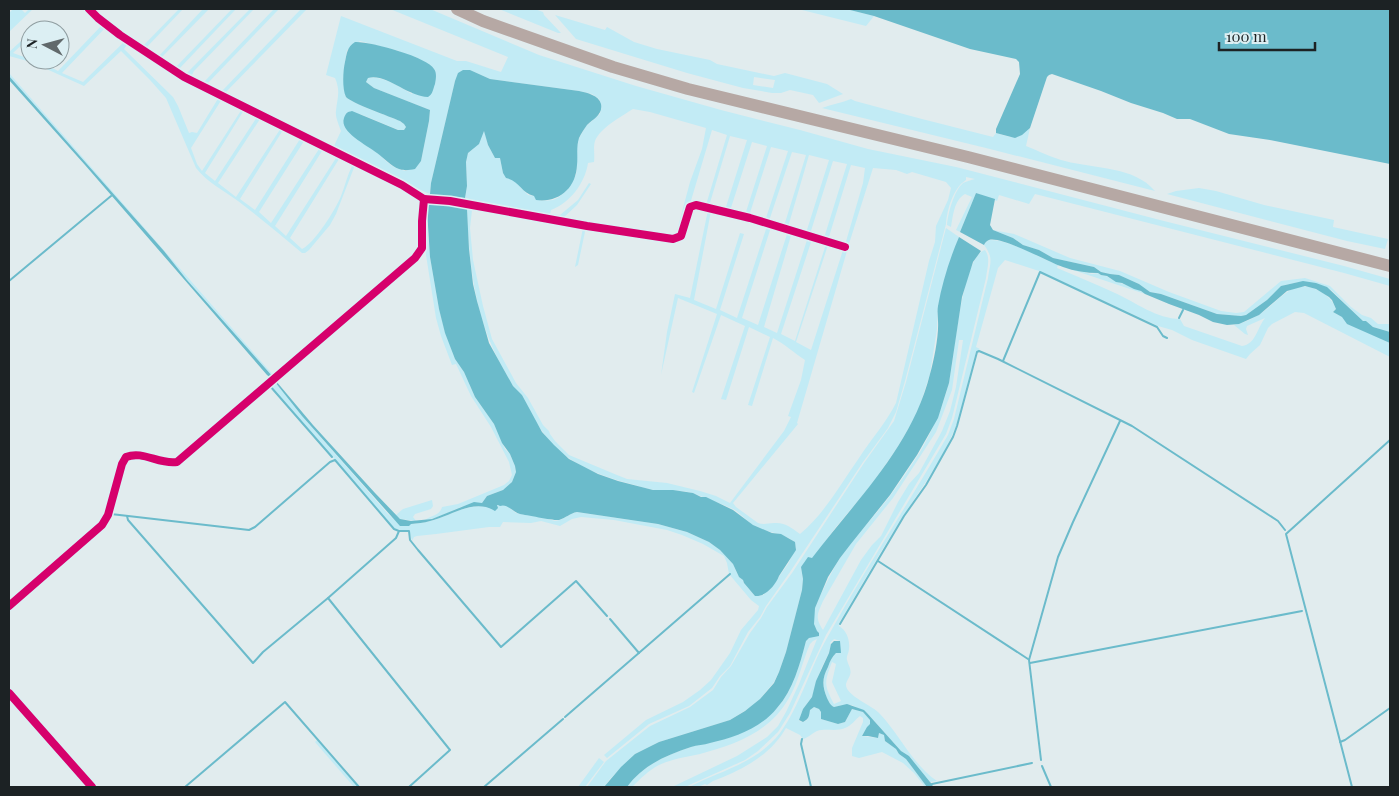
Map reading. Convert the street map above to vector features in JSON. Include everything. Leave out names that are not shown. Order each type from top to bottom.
[{"type":"highway","points":[[457,9],[483,21],[613,67],[688,89],[968,157],[1390,266]]},
{"type":"street","points":[[89,9],[120,35],[184,77],[402,185],[424,199],[450,201],[673,239],[682,234],[690,207],[700,205],[844,247]]},
{"type":"street","points":[[9,606],[102,525],[108,515],[122,464],[126,457],[137,455],[168,463],[176,462],[415,258],[422,248],[424,199]]},
{"type":"street","points":[[9,692],[92,787]]},
{"type":"shaded area","points":[[13,9],[21,9],[25,13],[29,9],[33,9],[9,32],[9,13]]},
{"type":"shaded area","points":[[179,9],[183,9],[145,49],[142,47]]},
{"type":"shaded area","points":[[203,9],[209,9],[160,59],[158,57]]},
{"type":"shaded area","points":[[232,9],[236,9],[178,70],[175,68]]},
{"type":"shaded area","points":[[250,9],[254,9],[194,71],[191,77],[186,74]]},
{"type":"shaded area","points":[[274,9],[279,9],[206,85],[203,83]]},
{"type":"shaded area","points":[[301,9],[307,9],[224,94],[221,92]]},
{"type":"shaded area","points":[[390,9],[430,9],[539,55],[636,86],[868,149],[956,167],[1344,266],[1390,279],[1390,286],[1035,194],[1029,204],[999,195],[997,201],[976,193],[960,232],[956,230],[972,197],[965,194],[958,200],[951,227],[947,225],[950,209],[957,191],[963,183],[975,179],[966,177],[966,180],[961,184],[954,194],[949,206],[905,381],[896,412],[888,428],[748,632],[730,666],[712,688],[689,706],[649,724],[607,758],[604,755],[646,720],[683,702],[711,680],[730,653],[741,630],[758,610],[759,606],[751,600],[729,574],[724,556],[703,544],[667,530],[614,520],[581,517],[572,519],[560,526],[541,521],[531,523],[503,522],[500,527],[417,536],[412,541],[409,530],[394,528],[270,385],[275,382],[302,416],[388,514],[399,524],[426,522],[475,506],[491,508],[498,505],[506,505],[516,513],[555,521],[577,512],[658,524],[687,532],[709,542],[720,550],[733,564],[739,577],[755,596],[763,595],[771,588],[788,564],[796,547],[793,541],[781,535],[757,528],[733,509],[695,494],[649,489],[583,467],[560,452],[542,431],[522,395],[516,390],[510,380],[494,351],[486,331],[475,292],[467,209],[446,204],[427,223],[430,257],[445,332],[455,359],[464,372],[475,397],[494,424],[505,449],[510,454],[516,472],[512,482],[503,490],[487,496],[482,503],[460,507],[425,520],[437,514],[442,507],[458,504],[504,485],[512,475],[509,462],[491,427],[471,396],[456,364],[452,365],[441,336],[436,318],[426,255],[423,228],[426,205],[430,202],[437,202],[586,227],[578,265],[575,267],[583,228],[472,210],[470,228],[473,260],[492,339],[516,383],[528,398],[543,425],[569,455],[627,479],[667,483],[716,496],[730,503],[784,431],[791,417],[788,416],[801,380],[805,360],[773,338],[752,406],[748,405],[770,337],[749,327],[726,400],[721,399],[745,326],[721,315],[694,393],[692,392],[717,314],[678,298],[661,375],[675,294],[690,298],[708,210],[711,211],[694,300],[716,309],[740,233],[744,234],[720,310],[737,318],[767,226],[771,227],[742,318],[758,325],[788,231],[792,232],[764,327],[777,333],[808,237],[812,239],[781,334],[795,341],[826,244],[828,245],[796,342],[811,350],[843,250],[847,251],[798,424],[733,503],[758,523],[782,523],[800,534],[832,498],[896,403],[935,242],[936,226],[948,200],[951,188],[946,182],[912,172],[907,174],[896,170],[873,168],[848,247],[845,245],[863,183],[865,168],[851,165],[828,240],[824,238],[847,164],[833,161],[810,234],[806,233],[829,160],[809,155],[788,227],[784,226],[806,155],[792,152],[769,221],[765,221],[788,151],[771,147],[749,216],[745,215],[767,146],[752,142],[730,211],[725,210],[747,140],[730,136],[709,206],[706,205],[727,135],[712,130],[690,204],[679,232],[671,237],[677,232],[690,182],[702,149],[706,128],[633,109],[612,123],[598,136],[594,143],[594,162],[588,163],[580,185],[564,203],[551,210],[550,214],[560,215],[578,200],[589,183],[591,184],[577,205],[562,219],[477,204],[476,201],[465,198],[467,186],[466,162],[468,153],[473,149],[484,130],[488,145],[495,158],[500,158],[503,173],[515,181],[528,195],[534,196],[541,201],[553,200],[567,190],[576,175],[578,140],[586,126],[600,114],[601,106],[599,99],[592,94],[490,79],[470,70],[455,81],[430,194],[333,148],[341,131],[336,113],[338,91],[335,78],[326,75],[341,16],[457,61],[466,61],[501,72],[508,57]],"holes":[[[360,41],[399,51],[408,56],[417,57],[412,94],[391,82],[379,78],[368,78],[366,82],[374,88],[430,110],[421,161],[406,171],[396,168],[382,157],[376,149],[360,114],[401,131],[406,127],[400,121],[349,100],[346,97],[344,78],[347,50]]]},
{"type":"shaded area","points":[[499,9],[535,9],[543,12],[561,33],[558,33]]},
{"type":"shaded area","points":[[798,9],[846,9],[874,16],[866,26]]},
{"type":"shaded area","points":[[555,15],[605,30],[607,27],[634,42],[657,49],[774,76],[785,73],[827,84],[843,94],[819,103],[813,95],[790,90],[772,93],[743,88],[576,39]],"holes":[[[754,77],[775,80],[773,88],[753,85]]]},
{"type":"shaded area","points":[[103,24],[106,27],[70,65],[70,58]]},
{"type":"shaded area","points":[[125,41],[128,43],[124,49],[173,97],[189,133],[197,133],[219,97],[355,165],[336,214],[330,225],[309,250],[302,253],[200,173],[196,168],[166,98],[121,51],[84,86],[49,70],[65,70],[62,73],[83,82]],"holes":[[[222,99],[242,109],[202,171],[191,148]],[[244,110],[257,117],[215,181],[205,173]],[[260,119],[279,128],[279,131],[236,197],[218,183]],[[283,130],[300,139],[255,210],[240,199]],[[304,141],[319,149],[271,223],[259,212]],[[322,151],[336,158],[286,236],[275,226]],[[339,159],[352,166],[341,196],[330,217],[307,246],[302,249],[290,238]]]},
{"type":"shaded area","points":[[20,42],[20,46],[13,53],[20,55],[20,59],[9,56],[9,52]]},
{"type":"shaded area","points":[[9,73],[274,376],[273,377],[9,76]]},
{"type":"shaded area","points":[[851,99],[993,137],[996,133],[1014,137],[1021,135],[1030,128],[1026,146],[1060,160],[1125,173],[1146,183],[1155,191],[822,108]]},
{"type":"shaded area","points":[[1199,188],[1264,205],[1334,220],[1333,227],[1388,239],[1385,249],[1347,241],[1167,194]]},
{"type":"shaded area","points":[[946,228],[959,237],[938,306],[937,329],[930,374],[919,408],[897,448],[872,484],[812,559],[801,567],[802,590],[786,652],[774,682],[754,705],[730,720],[659,742],[635,754],[604,787],[587,787],[606,761],[650,726],[690,707],[713,690],[731,666],[767,607],[894,421]]},
{"type":"shaded area","points":[[993,230],[1014,234],[1070,258],[1120,271],[1221,311],[1244,312],[1281,281],[1305,278],[1330,286],[1351,307],[1378,324],[1390,324],[1390,332],[1373,327],[1366,321],[1363,321],[1331,290],[1299,282],[1285,285],[1246,315],[1217,314],[1161,294],[1150,292],[1139,284],[1119,275],[1101,272],[1094,267],[1053,258]]},
{"type":"shaded area","points":[[987,241],[998,241],[1015,246],[1058,265],[1057,268],[1155,313],[1180,319],[1184,326],[1242,346],[1247,345],[1253,339],[1265,318],[1247,326],[1248,335],[1234,325],[1260,314],[1295,288],[1302,286],[1311,288],[1321,292],[1330,299],[1336,309],[1333,312],[1390,343],[1390,357],[1304,313],[1295,312],[1272,324],[1260,345],[1246,359],[1192,340],[1039,271],[1005,260],[998,268],[976,347],[980,349],[976,352],[951,438],[839,623],[839,626],[846,633],[849,642],[847,659],[850,673],[846,684],[847,689],[855,697],[880,714],[921,767],[937,781],[930,782],[909,756],[901,751],[867,713],[852,705],[834,707],[830,703],[825,694],[823,682],[831,659],[836,653],[840,653],[840,641],[834,639],[830,643],[829,653],[821,669],[812,697],[803,709],[799,721],[807,720],[810,710],[814,707],[821,712],[821,719],[838,724],[845,722],[852,709],[863,712],[870,720],[870,724],[862,736],[878,738],[879,733],[884,735],[885,741],[906,759],[927,787],[903,763],[882,752],[859,758],[852,756],[852,748],[863,722],[863,718],[860,716],[845,728],[817,731],[803,739],[800,735],[786,728],[772,747],[745,767],[707,785],[689,787],[749,759],[771,743],[780,733],[793,711],[821,650],[842,612],[948,435],[954,419],[988,278],[990,257],[984,245]],"holes":[[[832,662],[836,664],[832,682],[841,701],[834,704],[826,684]]]},
{"type":"shaded area","points":[[985,250],[987,253],[986,278],[952,418],[946,434],[826,635],[790,713],[778,732],[758,751],[745,760],[685,787],[672,787],[737,756],[767,737],[778,726],[799,684],[817,639],[810,644],[789,698],[772,720],[762,728],[726,746],[664,763],[648,772],[632,787],[627,787],[640,773],[655,762],[696,745],[738,734],[771,714],[783,701],[795,676],[806,641],[819,633],[813,623],[814,611],[834,569],[846,550],[890,496],[920,452],[937,418],[949,382],[965,289],[970,270],[977,257]],"holes":[[[959,340],[963,340],[956,387],[950,411],[942,431],[919,473],[909,484],[898,502],[881,536],[861,560],[823,630],[818,616],[823,601],[856,544],[893,498],[936,432],[952,390]]]},
{"type":"shaded area","points":[[1070,269],[1092,274],[1098,273],[1145,294]]},
{"type":"shaded area","points":[[432,500],[433,506],[431,509],[415,514],[413,517],[416,521],[400,519],[396,515],[403,509]]},
{"type":"shaded area","points":[[317,740],[358,787],[354,787],[315,742]]},
{"type":"shaded area","points":[[599,758],[604,762],[585,787],[578,787]]},
{"type":"water","points":[[846,9],[1390,9],[1390,164],[1270,140],[1229,134],[1190,119],[1177,119],[1052,74],[1047,77],[1030,128],[1015,138],[996,133],[996,129],[1020,74],[1019,62],[1016,59],[970,49],[874,16]]},
{"type":"water","points":[[355,42],[385,47],[410,55],[429,64],[435,71],[435,84],[432,93],[428,97],[420,96],[375,77],[368,78],[366,82],[374,88],[430,110],[421,161],[415,169],[401,170],[396,168],[355,138],[346,128],[344,118],[347,113],[352,111],[398,130],[404,130],[406,127],[400,121],[349,100],[346,97],[343,85],[344,65],[350,46]]},
{"type":"water","points":[[463,70],[470,70],[490,79],[579,91],[598,98],[601,104],[600,111],[587,125],[579,138],[576,173],[570,187],[565,192],[552,199],[536,200],[534,196],[506,178],[500,158],[495,158],[488,145],[484,131],[479,144],[468,153],[465,198],[434,196],[430,194],[455,81],[458,73]]},
{"type":"water","points":[[9,76],[273,377],[271,378],[267,375],[9,80]]},
{"type":"water","points":[[976,193],[995,199],[990,225],[993,230],[1053,258],[1094,267],[1101,272],[1119,275],[1139,284],[1150,292],[1161,294],[1217,314],[1246,315],[1267,300],[1281,286],[1303,281],[1316,283],[1327,287],[1363,321],[1366,321],[1373,327],[1390,332],[1390,343],[1347,324],[1342,317],[1333,312],[1336,309],[1329,297],[1316,289],[1305,286],[1287,291],[1259,315],[1239,324],[1227,325],[1213,322],[1116,282],[1107,276],[1067,268],[1014,245],[989,240],[984,245],[960,232]]},
{"type":"water","points":[[431,203],[467,209],[473,284],[489,343],[513,386],[522,395],[542,432],[569,459],[598,474],[653,490],[673,490],[706,497],[733,510],[753,525],[772,533],[781,534],[795,542],[796,550],[769,590],[762,595],[755,596],[739,577],[733,564],[720,550],[709,542],[687,532],[658,524],[577,512],[559,520],[552,520],[520,514],[503,505],[497,505],[498,508],[495,511],[487,507],[471,507],[428,522],[400,526],[302,416],[276,381],[313,425],[400,519],[411,521],[432,519],[474,502],[482,503],[487,496],[503,490],[512,482],[516,472],[510,454],[502,443],[494,424],[475,397],[464,372],[455,359],[445,333],[430,257],[427,210]]},
{"type":"water","points":[[959,237],[981,251],[973,262],[962,297],[949,383],[938,418],[917,455],[890,495],[840,558],[828,577],[815,608],[814,624],[819,636],[809,638],[806,641],[795,676],[783,701],[771,715],[755,727],[719,741],[691,747],[655,762],[640,773],[627,787],[604,787],[635,754],[659,742],[730,720],[760,699],[774,683],[786,652],[802,590],[801,567],[808,557],[812,558],[881,472],[910,425],[922,400],[936,348],[940,297],[952,253]]},
{"type":"water","points":[[834,641],[840,641],[841,653],[836,653],[832,658],[823,682],[824,690],[830,703],[834,707],[847,704],[864,710],[901,751],[909,756],[933,787],[927,787],[906,759],[885,741],[884,735],[879,733],[878,738],[862,736],[870,724],[870,720],[863,712],[852,709],[845,722],[838,724],[821,719],[821,712],[814,707],[810,710],[806,720],[803,722],[799,720],[803,709],[812,697],[816,681],[829,653],[831,644]]},
{"type":"waterway","points":[[9,281],[111,196]]},
{"type":"waterway","points":[[1003,361],[1040,272],[1157,327],[1163,336],[1167,338]]},
{"type":"waterway","points":[[1179,318],[1183,310]]},
{"type":"waterway","points":[[840,624],[904,516],[926,485],[953,437],[977,352],[979,351],[1132,426],[1278,521],[1285,530]]},
{"type":"waterway","points":[[270,386],[332,457]]},
{"type":"waterway","points":[[1041,760],[1029,660],[1058,557],[1120,421]]},
{"type":"waterway","points":[[1352,787],[1286,534],[1390,440]]},
{"type":"waterway","points":[[111,514],[249,530],[255,527],[330,462],[335,460],[394,529],[409,531],[410,540],[501,647],[576,581],[607,616]]},
{"type":"waterway","points":[[127,516],[128,520],[253,663],[263,652],[396,538],[399,531]]},
{"type":"waterway","points":[[878,561],[1028,659]]},
{"type":"waterway","points":[[565,717],[730,574]]},
{"type":"waterway","points":[[328,598],[450,750],[409,787]]},
{"type":"waterway","points":[[1030,663],[1302,611]]},
{"type":"waterway","points":[[610,619],[639,653]]},
{"type":"waterway","points":[[185,787],[285,702],[359,787]]},
{"type":"waterway","points":[[1340,742],[1390,708]]},
{"type":"waterway","points":[[484,787],[563,719]]},
{"type":"waterway","points":[[802,739],[801,744],[811,787]]},
{"type":"waterway","points":[[932,784],[1032,763]]},
{"type":"waterway","points":[[1042,766],[1051,787]]},
{"type":"cycle path","points":[[89,9],[120,35],[184,77],[402,185],[424,199],[450,201],[587,226],[673,239],[681,236],[690,207],[696,205],[750,218],[845,247]]},
{"type":"cycle path","points":[[9,606],[102,525],[108,515],[122,464],[126,457],[139,455],[164,462],[177,462],[415,258],[422,248],[424,199]]},
{"type":"cycle path","points":[[9,693],[92,787]]}]
